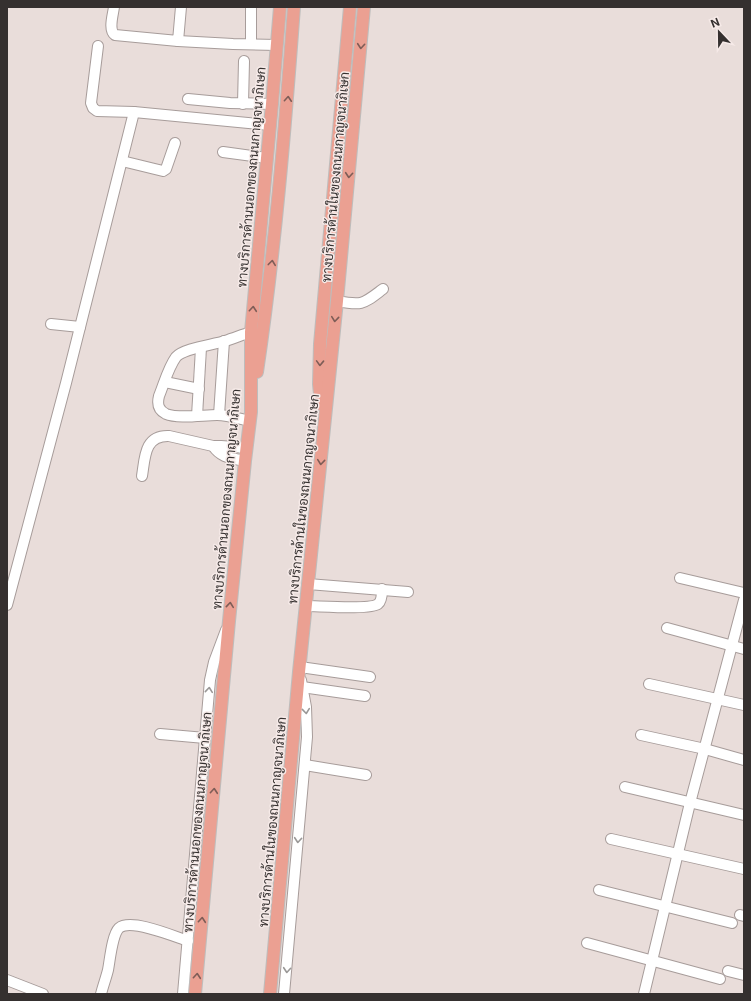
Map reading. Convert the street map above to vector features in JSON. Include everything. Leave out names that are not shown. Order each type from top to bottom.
[{"type":"main road","name":"ทางบริการด้านนอกของถนนกาญจนาภิเษก","points":[[196,994],[229,621],[251,417],[251,332],[280,7]]},
{"type":"main road","points":[[251,417],[273,259],[285,138],[294,7]]},
{"type":"main road","points":[[323,437],[319,384],[320,344],[350,7]]},
{"type":"main road","name":"ทางบริการด้านในของถนนกาญจนาภิเษก","points":[[270,994],[299,670],[337,301],[364,7]]},
{"type":"street","points":[[114,7],[111,30],[112,34],[115,35],[178,41],[277,45]]},
{"type":"street","points":[[178,41],[181,7]]},
{"type":"street","points":[[251,7],[251,44]]},
{"type":"street","points":[[98,46],[91,103],[92,108],[96,111],[159,113],[270,125]]},
{"type":"street","points":[[243,104],[244,61]]},
{"type":"street","points":[[188,99],[243,104],[272,104]]},
{"type":"street","points":[[7,605],[80,327],[134,112]]},
{"type":"street","points":[[122,161],[163,171],[166,169],[175,143]]},
{"type":"street","points":[[222,152],[267,158]]},
{"type":"street","points":[[337,301],[360,304],[367,301],[383,289]]},
{"type":"street","points":[[51,324],[80,327]]},
{"type":"street","points":[[251,332],[184,352],[177,356],[165,382],[158,401],[158,406],[164,413],[170,415],[219,415],[251,417]]},
{"type":"street","points":[[219,415],[224,341]]},
{"type":"street","points":[[197,416],[201,348]]},
{"type":"street","points":[[165,382],[199,389]]},
{"type":"street","points":[[142,476],[150,442],[162,435],[213,446],[247,448]]},
{"type":"street","points":[[213,446],[222,456],[245,462]]},
{"type":"street","points":[[680,578],[744,593]]},
{"type":"street","points":[[308,584],[408,592]]},
{"type":"street","points":[[306,606],[373,606],[381,601],[382,589]]},
{"type":"street","points":[[644,994],[690,803],[744,600]]},
{"type":"street","points":[[183,994],[210,680],[216,655],[229,621]]},
{"type":"street","points":[[667,628],[744,649]]},
{"type":"street","points":[[284,994],[305,765],[307,721],[306,706],[299,670],[370,677]]},
{"type":"street","points":[[650,684],[744,706]]},
{"type":"street","points":[[302,687],[366,696]]},
{"type":"street","points":[[160,734],[205,738]]},
{"type":"street","points":[[641,735],[705,749],[744,760]]},
{"type":"street","points":[[305,765],[366,775]]},
{"type":"street","points":[[625,787],[744,815]]},
{"type":"street","points":[[611,839],[744,869]]},
{"type":"street","points":[[599,890],[732,923]]},
{"type":"street","points":[[100,994],[108,972],[115,934],[119,928],[125,925],[142,926],[188,941]]},
{"type":"street","points":[[587,943],[720,979]]},
{"type":"street","points":[[728,971],[744,975]]},
{"type":"street","points":[[7,980],[42,994]]}]
